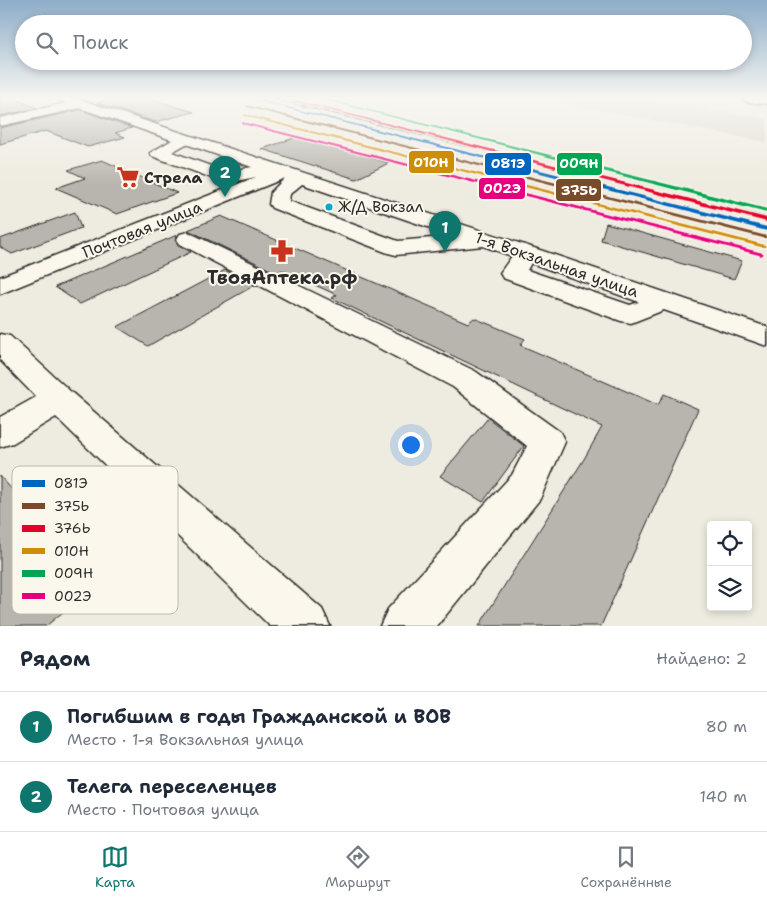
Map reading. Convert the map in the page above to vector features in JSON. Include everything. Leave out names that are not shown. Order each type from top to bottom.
[{"type":"street","name":"1-я Вокзальная улица","points":[[150,127],[526,253],[512,273],[631,315],[663,301],[767,337]]},
{"type":"street","points":[[185,139],[158,153],[226,178],[285,172],[279,204],[396,248],[487,240]]},
{"type":"street","name":"Почтовая улица","points":[[0,286],[285,172]]},
{"type":"street","points":[[188,239],[464,378],[547,442],[526,487],[405,626]]},
{"type":"street","points":[[0,343],[131,466]]},
{"type":"street","points":[[0,433],[59,400]]},
{"type":"street","points":[[178,509],[305,626]]},
{"type":"shaded area","points":[[689,127],[767,127],[767,142]]},
{"type":"building","points":[[0,128],[132,128],[115,133],[125,137],[88,147],[46,131],[0,144]]},
{"type":"building","points":[[297,137],[389,163],[356,179],[262,149]]},
{"type":"building","points":[[102,160],[177,193],[117,214],[56,188],[85,178],[68,170]]},
{"type":"building","points":[[75,212],[81,228],[12,254],[0,247],[0,239]]},
{"type":"building","points":[[221,216],[468,323],[474,318],[525,339],[520,345],[658,405],[664,394],[698,409],[601,626],[479,626],[584,459],[602,427],[332,298],[337,295],[282,270],[277,273],[188,230]]},
{"type":"building","points":[[606,223],[742,261],[734,279],[601,240]]},
{"type":"building","points":[[177,235],[175,240],[178,245],[191,252],[80,304],[55,287]]},
{"type":"building","points":[[225,270],[255,285],[148,346],[117,327]]},
{"type":"building","points":[[488,418],[524,446],[483,502],[440,476]]},
{"type":"building","points":[[0,476],[12,490],[12,614],[61,614],[46,626],[0,626]]},
{"type":"railway","points":[[393,127],[465,145]]},
{"type":"railway","points":[[460,143],[701,203]]},
{"type":"railway","points":[[696,202],[767,219]]},
{"type":"transit line","name":"002Э","points":[[260,127],[761,254]]},
{"type":"transit line","name":"010Н","points":[[293,127],[763,246]]},
{"type":"transit line","name":"375Ь","points":[[331,127],[765,237]]},
{"type":"transit line","name":"081Э","points":[[365,127],[767,229]]},
{"type":"transit line","name":"376Ь","points":[[399,127],[767,220]]},
{"type":"transit line","name":"009Н","points":[[435,127],[767,211]]},
{"type":"place","name":"Стрела","points":[[128,177]]},
{"type":"place","name":"Телега переселенцев","points":[[225,197]]},
{"type":"place","name":"Ж/Д Вокзал","points":[[329,207]]},
{"type":"place","name":"ТвояАптека.рф","points":[[282,251]]},
{"type":"place","name":"Погибшим в годы Гражданской и ВОВ","points":[[445,252]]}]
